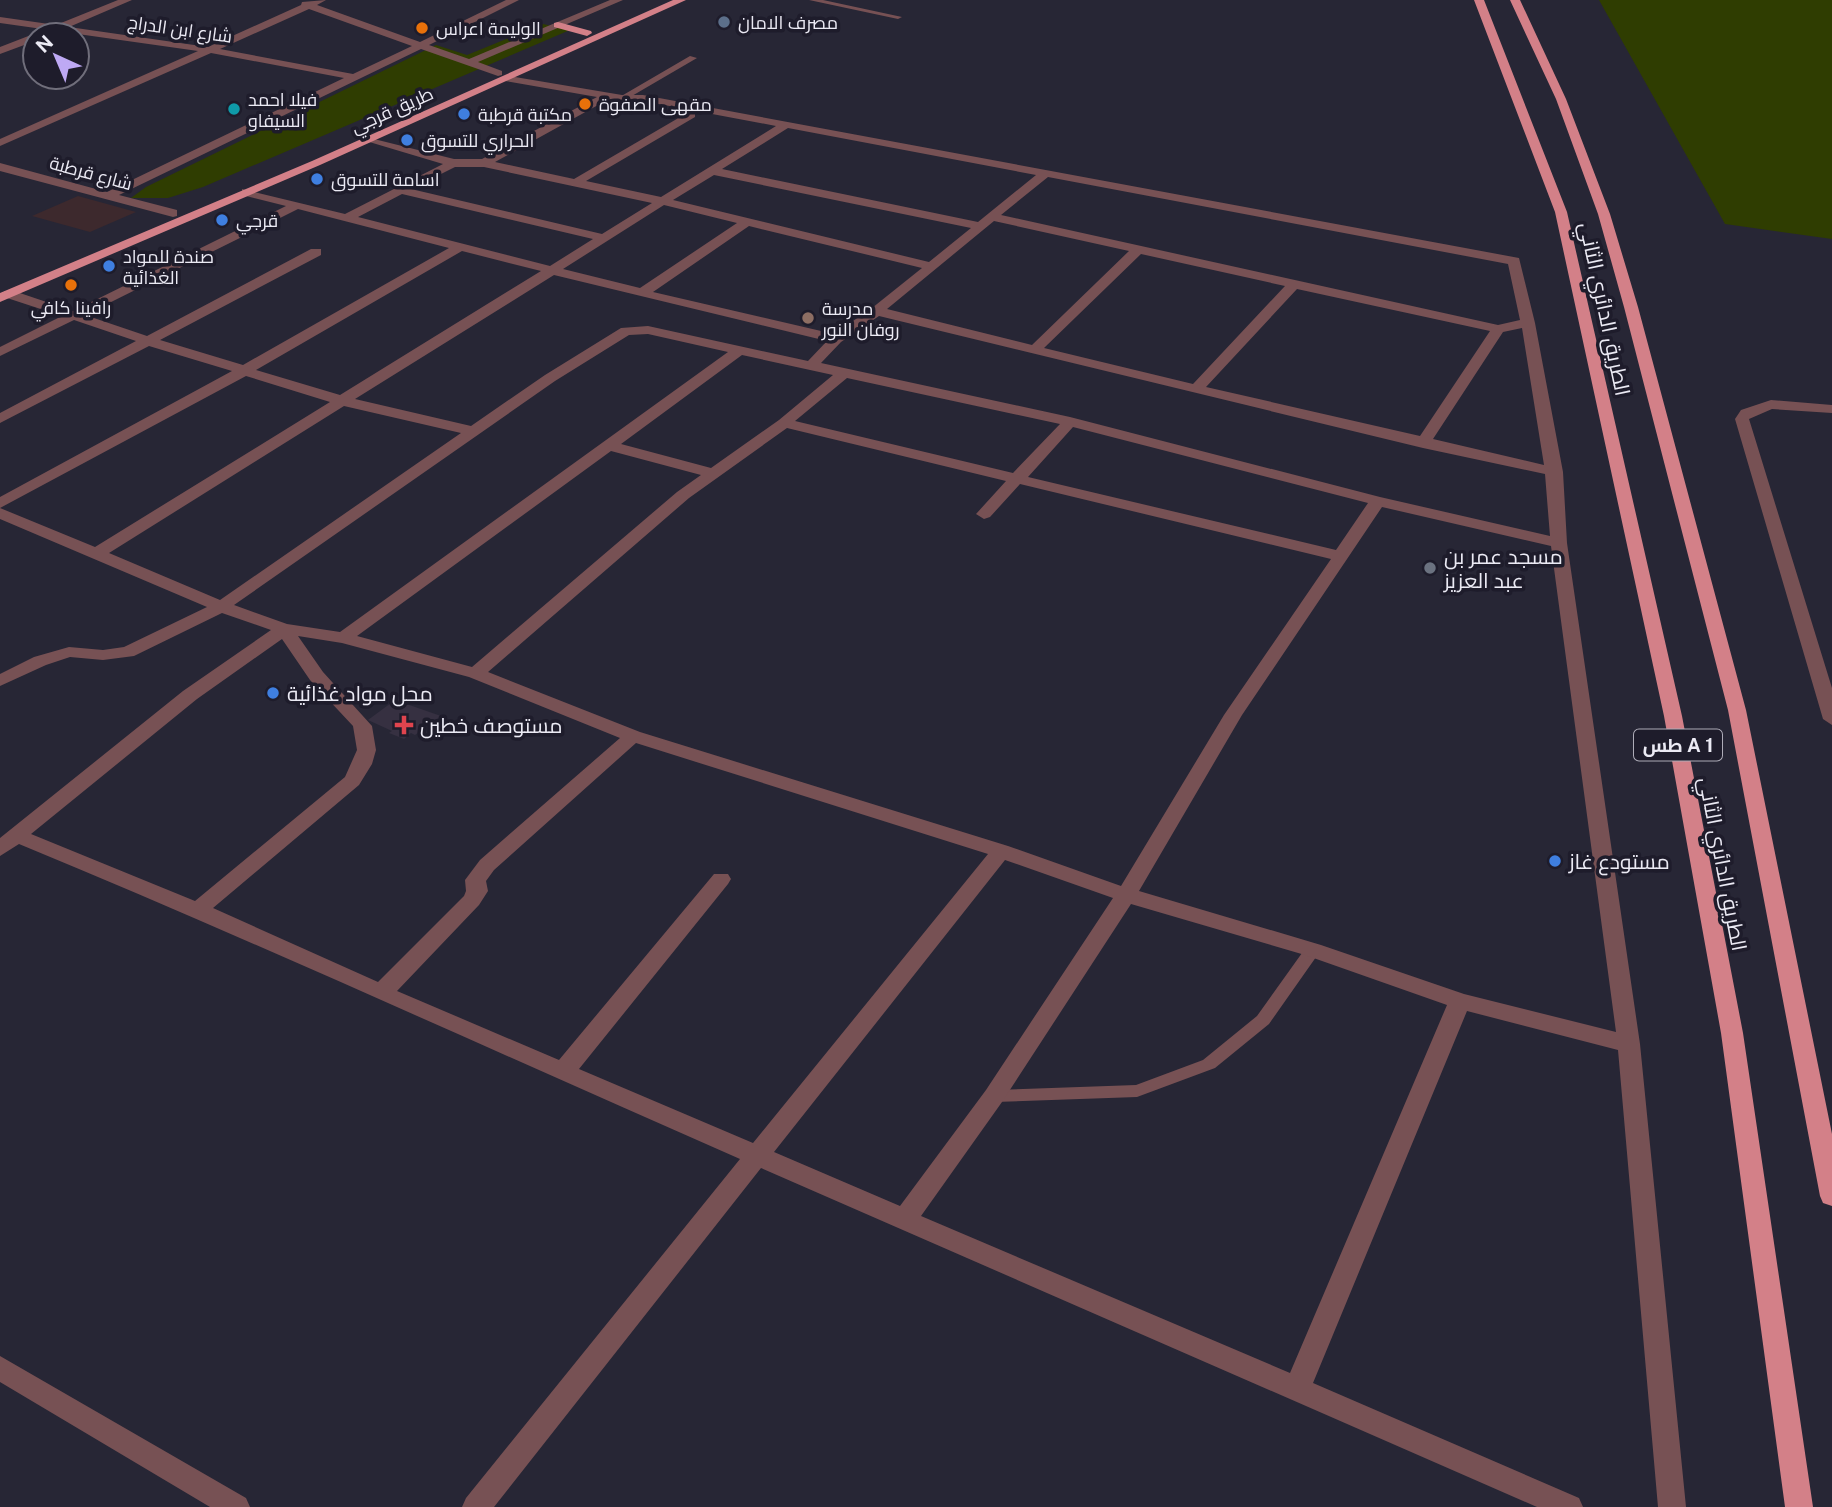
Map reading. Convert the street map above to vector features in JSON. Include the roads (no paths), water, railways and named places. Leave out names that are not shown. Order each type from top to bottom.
[{"type":"highway","name":"طريق قرجي","points":[[3,292],[370,139],[657,0]]},
{"type":"highway","name":"طريق قرجي","points":[[3,292],[173,213],[681,0]]},
{"type":"highway","name":"الطريق الدائري الثاني","points":[[1480,0],[1561,212],[1673,716],[1731,1033],[1799,1507]]},
{"type":"highway","name":"الطريق الدائري الثاني","points":[[1515,1],[1561,99],[1604,214],[1637,333],[1737,710],[1832,1196]]},
{"type":"highway","points":[[558,25],[587,33]]},
{"type":"street","points":[[75,21],[127,0]]},
{"type":"street","points":[[294,0],[504,76],[607,96],[643,98],[782,128],[1515,266],[1555,472],[1559,543],[1629,1044],[1672,1507]]},
{"type":"street","points":[[0,143],[321,0]]},
{"type":"street","points":[[110,195],[514,0]]},
{"type":"street","points":[[468,63],[618,0]]},
{"type":"street","name":"شارع ابن الدراج","points":[[0,20],[21,24]]},
{"type":"street","name":"شارع ابن الدراج","points":[[91,35],[211,50],[354,78]]},
{"type":"street","points":[[0,51],[21,43]]},
{"type":"street","points":[[484,163],[607,96]]},
{"type":"street","points":[[622,98],[632,103],[691,115],[782,128]]},
{"type":"street","points":[[575,183],[691,115]]},
{"type":"street","points":[[97,553],[782,128]]},
{"type":"street","points":[[370,139],[453,163],[484,163],[661,201],[931,266]]},
{"type":"street","points":[[344,219],[453,163]]},
{"type":"street","name":"شارع قرطبة","points":[[0,167],[173,213]]},
{"type":"street","points":[[713,171],[980,226]]},
{"type":"street","points":[[812,365],[836,340],[877,311],[1042,176]]},
{"type":"street","points":[[399,190],[605,238]]},
{"type":"street","points":[[246,192],[344,219],[836,340]]},
{"type":"street","points":[[0,352],[295,206]]},
{"type":"street","points":[[992,217],[1498,329],[1528,323]]},
{"type":"street","points":[[642,293],[748,221]]},
{"type":"street","points":[[0,503],[247,369],[460,247]]},
{"type":"street","points":[[1036,348],[1139,250]]},
{"type":"street","points":[[0,419],[316,252]]},
{"type":"street","points":[[1196,389],[1294,284]]},
{"type":"street","points":[[3,292],[343,401],[473,431]]},
{"type":"street","points":[[877,311],[1423,443],[1555,472]]},
{"type":"street","points":[[0,681],[40,661],[69,652],[103,655],[128,652],[222,606],[550,378],[632,328],[1070,422],[1378,501],[1559,543]]},
{"type":"street","points":[[1423,443],[1498,329]]},
{"type":"street","points":[[343,638],[740,350]]},
{"type":"street","points":[[475,673],[711,473],[783,423],[845,373]]},
{"type":"street","points":[[1832,409],[1771,404],[1746,412],[1742,419],[1832,719]]},
{"type":"street","points":[[984,514],[1070,422]]},
{"type":"street","points":[[783,423],[1020,477],[1340,556]]},
{"type":"street","points":[[608,445],[711,473]]},
{"type":"street","points":[[905,1219],[994,1096],[1126,895],[1233,715],[1378,501]]},
{"type":"street","points":[[0,513],[222,606],[284,629],[343,638],[475,673],[633,736],[1001,851],[1126,895],[1313,950],[1460,1001],[1629,1044]]},
{"type":"street","points":[[9,843],[190,695],[284,629]]},
{"type":"street","points":[[198,910],[352,781],[365,763],[369,750],[362,721],[321,681],[284,629]]},
{"type":"street","points":[[381,993],[472,900],[477,891],[475,880],[487,865],[633,736]]},
{"type":"street","points":[[9,843],[198,910],[381,993],[1569,1507]]},
{"type":"street","points":[[476,1507],[1001,851]]},
{"type":"street","points":[[563,1072],[721,879]]},
{"type":"street","points":[[1297,1388],[1460,1001]]},
{"type":"street","points":[[0,1368],[236,1507]]},
{"type":"lane","points":[[812,0],[898,17]]},
{"type":"lane","points":[[622,98],[694,58]]},
{"type":"lane","points":[[994,1096],[1137,1091],[1209,1064],[1263,1020],[1313,950]]},
{"type":"place","name":"مصرف الامان","points":[[724,22]]},
{"type":"place","name":"الوليمة اعراس","points":[[422,28]]},
{"type":"place","name":"مقهى الصفوة","points":[[585,104]]},
{"type":"place","name":"فيلا احمد السيفاو","points":[[234,109]]},
{"type":"place","name":"مكتبة قرطبة","points":[[464,114]]},
{"type":"place","name":"الحراري للتسوق","points":[[407,140]]},
{"type":"place","name":"اسامة للتسوق","points":[[317,179]]},
{"type":"place","name":"قرجي","points":[[222,220]]},
{"type":"place","name":"صندة للمواد الغذائية","points":[[109,266]]},
{"type":"place","name":"رافينا كافي","points":[[71,285]]},
{"type":"place","name":"مدرسة روفان النور","points":[[808,318]]},
{"type":"place","name":"مسجد عمر بن عبد العزيز","points":[[1430,568]]},
{"type":"place","name":"محل مواد غذائية","points":[[273,693]]},
{"type":"place","name":"مستوصف خطين","points":[[404,725]]},
{"type":"place","name":"مستودع غاز","points":[[1555,861]]}]
